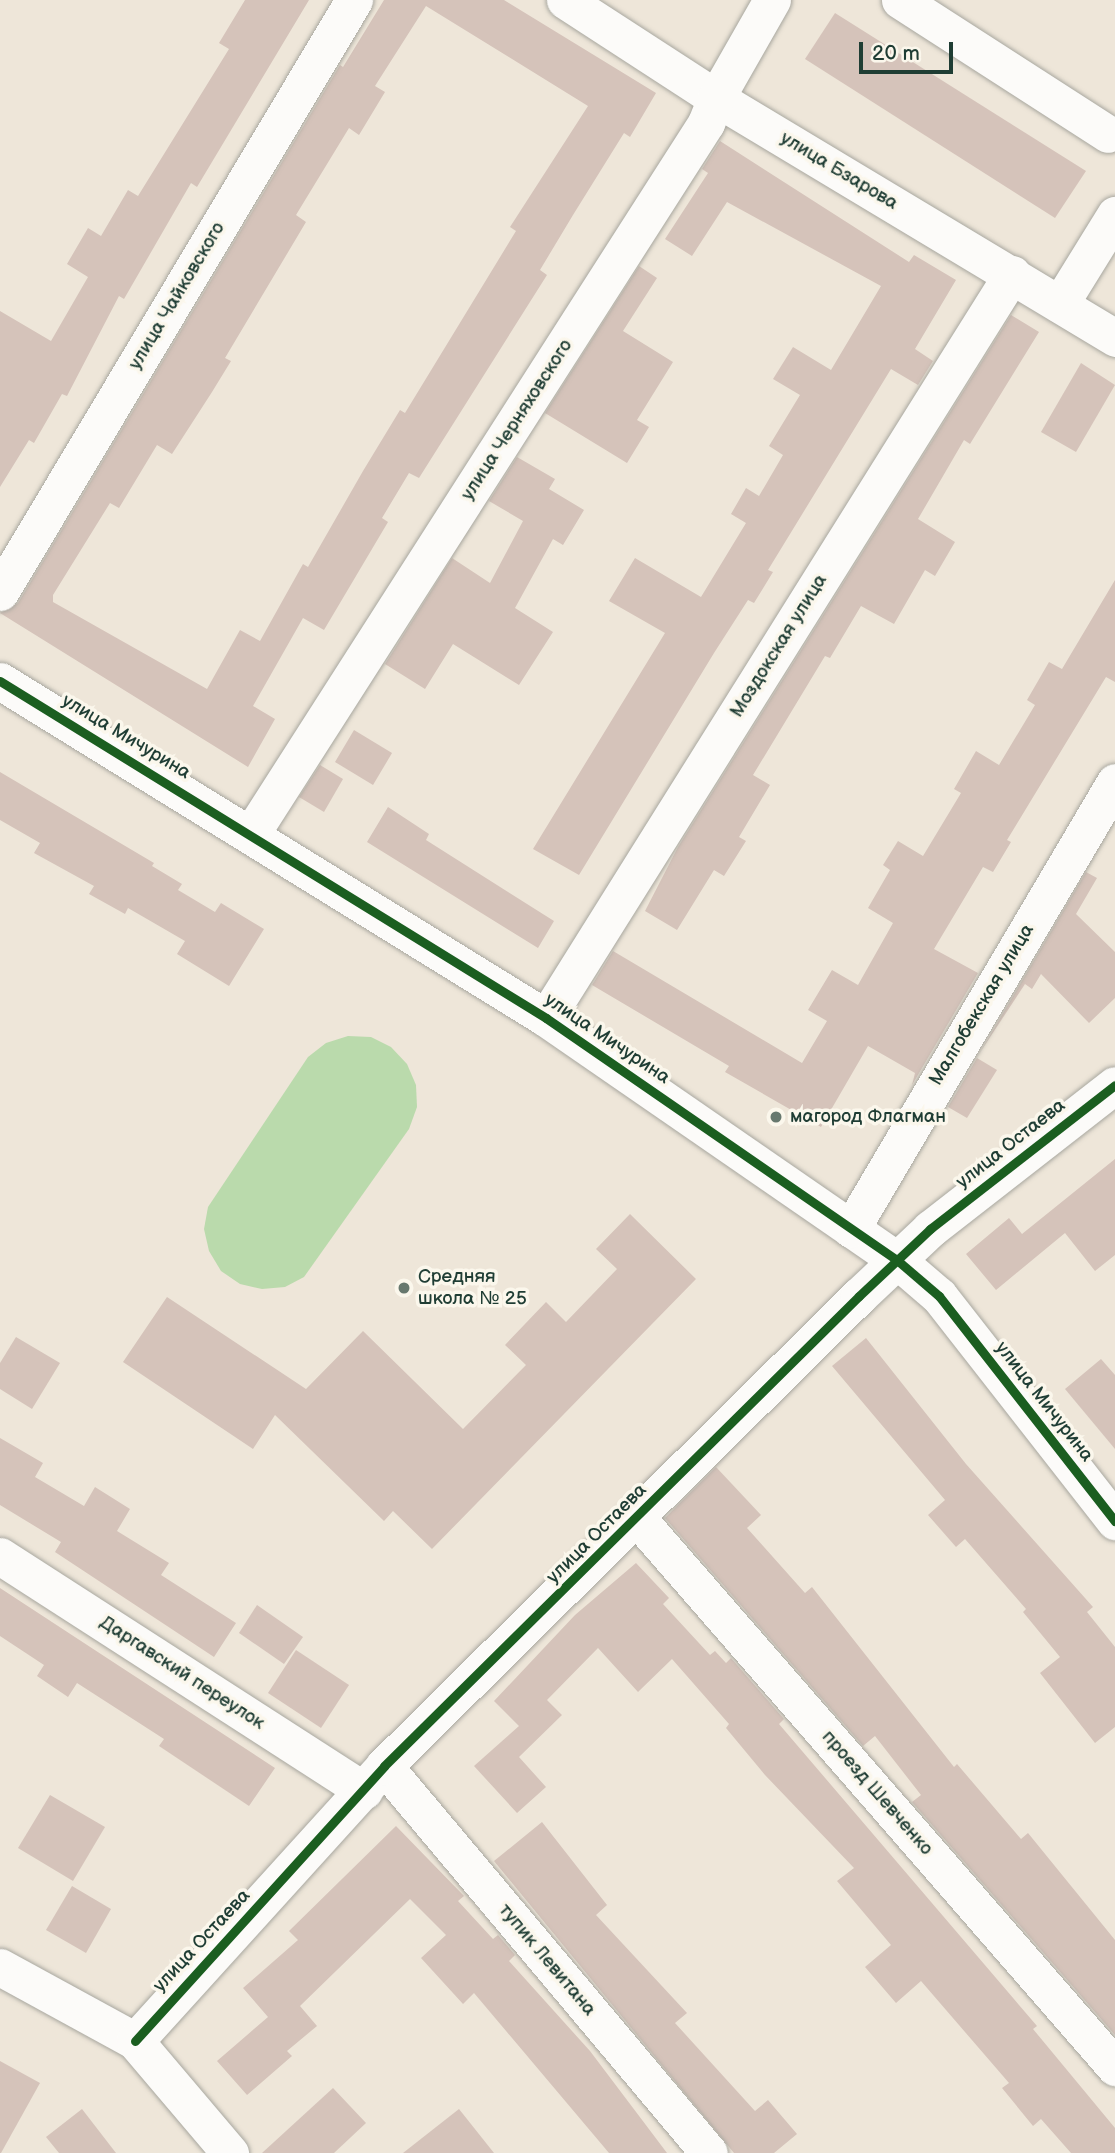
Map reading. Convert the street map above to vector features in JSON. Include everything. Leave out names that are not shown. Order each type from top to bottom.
[{"type":"street","name":"улица Чайковского","points":[[0,592],[354,0]]},
{"type":"street","name":"улица Бзарова","points":[[565,0],[716,98],[1115,338]]},
{"type":"street","name":"улица Черняховского","points":[[251,834],[706,123],[716,98],[772,0]]},
{"type":"street","points":[[900,0],[1108,134]]},
{"type":"street","points":[[1060,304],[1115,215]]},
{"type":"street","name":"Моздокская улица","points":[[547,1018],[1012,274]]},
{"type":"street","name":"улица Мичурина","points":[[0,681],[547,1018],[897,1260],[939,1296],[1115,1521]]},
{"type":"street","name":"Малгобекская улица","points":[[851,1229],[1115,782]]},
{"type":"street","name":"улица Остаева","points":[[135,2041],[374,1779],[897,1260],[1115,1085]]},
{"type":"street","name":"проезд Шевченко","points":[[638,1519],[1115,2067]]},
{"type":"street","name":"Даргавский переулок","points":[[0,1556],[374,1779]]},
{"type":"street","name":"тупик Левитана","points":[[374,1779],[709,2153]]},
{"type":"street","points":[[0,1967],[135,2041],[230,2153]]},
{"type":"green space","points":[[348,1036],[371,1037],[391,1047],[407,1064],[416,1085],[417,1107],[409,1129],[304,1277],[285,1287],[262,1289],[240,1284],[221,1271],[209,1251],[204,1229],[208,1207],[308,1057],[326,1043]]},
{"type":"building","points":[[245,0],[309,0],[197,187],[191,183],[124,299],[119,296],[67,396],[62,394],[34,443],[29,440],[0,487],[0,311],[51,341],[88,277],[67,264],[88,228],[101,236],[128,190],[138,196],[229,49],[219,43]]},
{"type":"building","points":[[384,0],[504,0],[656,93],[630,137],[624,133],[573,215],[540,270],[547,275],[419,478],[409,473],[382,518],[388,522],[324,630],[303,618],[253,706],[275,719],[248,767],[0,613],[18,603],[340,65],[343,67]],"holes":[[[426,6],[588,106],[510,227],[516,231],[405,413],[400,410],[308,567],[303,564],[260,641],[240,630],[207,689],[53,602],[53,595],[110,503],[119,508],[157,445],[172,454],[212,392],[231,361],[225,358],[306,222],[296,215],[349,128],[359,135],[385,92],[375,86]]]},
{"type":"building","points":[[835,13],[1086,171],[1055,218],[805,59]]},
{"type":"building","points":[[720,141],[909,262],[914,255],[956,280],[915,349],[933,361],[918,385],[891,369],[768,570],[773,572],[754,603],[748,600],[579,875],[533,849],[665,633],[609,601],[635,558],[701,597],[746,523],[731,514],[746,488],[759,496],[783,455],[769,446],[800,395],[773,379],[793,347],[831,370],[881,286],[727,202],[692,256],[665,239],[708,173],[702,169]]},
{"type":"building","points":[[639,266],[657,278],[623,331],[673,362],[637,420],[649,427],[627,463],[545,413]]},
{"type":"building","points":[[1011,315],[1039,332],[970,444],[964,440],[918,519],[955,542],[935,576],[925,570],[894,624],[861,606],[830,658],[825,656],[753,775],[770,785],[739,837],[746,841],[724,876],[714,870],[677,930],[645,911],[678,847]]},
{"type":"building","points":[[1081,363],[1115,385],[1076,452],[1041,432]]},
{"type":"building","points":[[517,457],[555,479],[549,489],[584,510],[563,545],[553,539],[515,608],[553,632],[519,685],[453,644],[425,689],[385,664],[452,558],[490,583],[523,521],[489,501]]},
{"type":"building","points":[[1115,580],[1115,682],[1106,677],[1007,840],[1011,842],[993,872],[983,867],[934,949],[978,973],[912,1085],[915,1073],[868,1046],[821,1127],[725,1072],[729,1066],[592,985],[613,951],[802,1063],[827,1021],[808,1010],[832,970],[858,985],[893,923],[868,908],[890,870],[883,865],[898,841],[923,856],[961,793],[954,789],[976,751],[999,765],[1035,705],[1027,700],[1049,662],[1062,669]]},
{"type":"building","points":[[354,730],[392,753],[373,785],[335,762]]},
{"type":"building","points":[[320,765],[343,779],[324,812],[299,797]]},
{"type":"building","points":[[0,772],[154,863],[152,866],[182,884],[178,890],[215,912],[221,903],[264,929],[229,986],[177,954],[185,941],[128,908],[125,914],[89,894],[94,886],[34,853],[40,843],[0,820]]},
{"type":"building","points":[[388,807],[429,834],[426,840],[554,921],[538,948],[367,842]]},
{"type":"building","points":[[1086,872],[1097,878],[1076,914],[1115,952],[1115,998],[1089,1023],[1041,974],[1032,989],[1025,984],[979,1054]]},
{"type":"building","points":[[977,1058],[997,1070],[967,1118],[948,1107]]},
{"type":"building","points":[[1115,1159],[1115,1255],[1095,1271],[1065,1233],[996,1290],[966,1254],[1009,1218],[1022,1234]]},
{"type":"building","points":[[630,1214],[696,1279],[432,1549],[393,1511],[384,1521],[275,1415],[253,1449],[123,1362],[167,1297],[306,1389],[363,1331],[463,1429],[526,1365],[505,1345],[546,1302],[566,1322],[617,1269],[596,1249]]},
{"type":"building","points":[[16,1337],[60,1363],[32,1409],[0,1389],[0,1363]]},
{"type":"building","points":[[866,1338],[966,1464],[1093,1607],[1087,1612],[1115,1647],[1115,1727],[1095,1743],[1040,1673],[1060,1657],[1023,1612],[1026,1609],[965,1539],[956,1547],[928,1515],[945,1500],[832,1366]]},
{"type":"building","points":[[1101,1359],[1115,1375],[1115,1449],[1065,1389]]},
{"type":"building","points":[[0,1438],[43,1463],[35,1477],[84,1506],[95,1487],[130,1509],[117,1531],[169,1563],[161,1575],[236,1623],[214,1657],[55,1552],[61,1542],[0,1505]]},
{"type":"building","points":[[716,1467],[761,1515],[747,1528],[805,1593],[812,1587],[954,1767],[957,1764],[1021,1839],[1028,1833],[1115,1940],[1115,2035],[912,1802],[921,1795],[875,1736],[863,1746],[665,1518]]},
{"type":"building","points":[[636,1563],[669,1598],[663,1604],[710,1655],[715,1651],[726,1663],[731,1658],[784,1719],[779,1724],[1037,2026],[1033,2029],[1115,2128],[1115,2153],[1071,2153],[1041,2119],[1033,2126],[1002,2088],[1009,2083],[921,1981],[896,2003],[865,1967],[891,1945],[837,1881],[854,1868],[765,1775],[726,1728],[729,1724],[672,1659],[638,1692],[598,1648],[547,1700],[562,1715],[519,1757],[546,1787],[517,1813],[474,1766],[519,1726],[494,1701],[575,1615]]},
{"type":"building","points":[[0,1588],[275,1768],[249,1806],[159,1746],[164,1739],[77,1683],[68,1697],[37,1676],[44,1665],[0,1636]]},
{"type":"building","points":[[257,1605],[303,1637],[284,1664],[239,1633]]},
{"type":"building","points":[[296,1650],[349,1685],[321,1728],[268,1693]]},
{"type":"building","points":[[50,1795],[105,1827],[73,1881],[18,1848]]},
{"type":"building","points":[[542,1822],[607,1905],[596,1915],[687,2013],[675,2023],[755,2111],[768,2100],[797,2134],[774,2153],[734,2153],[494,1861]]},
{"type":"building","points":[[396,1826],[464,1896],[458,1901],[493,1939],[498,1935],[515,1955],[509,1961],[590,2051],[667,2153],[609,2153],[474,1993],[463,2004],[421,1958],[446,1935],[410,1899],[300,2006],[317,2026],[287,2051],[292,2056],[247,2095],[217,2061],[268,2017],[243,1988],[298,1940],[289,1931]]},
{"type":"building","points":[[72,1886],[111,1909],[86,1953],[46,1930]]},
{"type":"building","points":[[0,2061],[40,2083],[1,2153],[0,2153]]},
{"type":"building","points":[[333,2088],[366,2123],[334,2153],[262,2153]]},
{"type":"building","points":[[82,2109],[116,2153],[59,2153],[46,2137]]},
{"type":"building","points":[[459,2109],[494,2153],[403,2153]]},
{"type":"cycle path","points":[[0,681],[546,1018],[897,1260],[939,1296],[1115,1521]]},
{"type":"cycle path","points":[[135,2041],[384,1766],[859,1296],[930,1229],[1115,1085]]},
{"type":"place","name":"магород Флагман","points":[[776,1117]]},
{"type":"place","name":"Средняя школа № 25","points":[[404,1288]]}]
